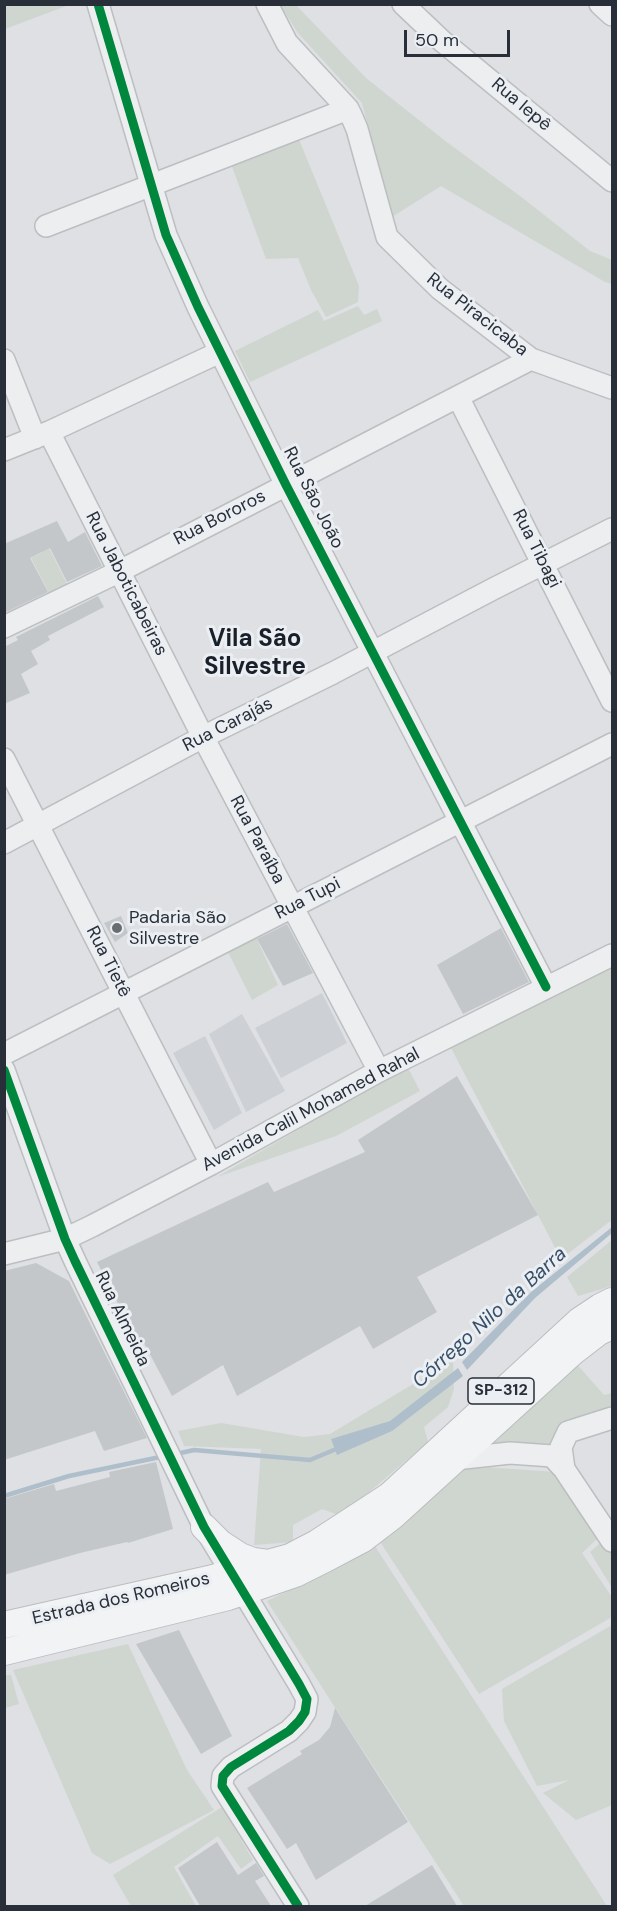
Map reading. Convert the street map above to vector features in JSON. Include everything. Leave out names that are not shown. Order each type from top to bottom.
[{"type":"main road","name":"Estrada dos Romeiros","points":[[4,1652],[182,1609],[228,1581],[268,1563],[290,1557],[317,1543],[389,1496],[579,1321],[600,1306],[612,1301]]},
{"type":"main road","name":"Estrada dos Romeiros","points":[[4,1625],[228,1581],[295,1574],[363,1539],[399,1511],[573,1352],[599,1332],[612,1326]]},
{"type":"main road","points":[[210,1538],[240,1556],[268,1563]]},
{"type":"main road","points":[[182,1609],[228,1581],[210,1538]]},
{"type":"street","name":"Rua São João","points":[[98,4],[166,235],[220,352],[286,484],[462,820],[546,987]]},
{"type":"street","points":[[46,226],[348,109],[287,43],[267,4]]},
{"type":"street","name":"Rua Iepê","points":[[403,4],[442,41],[612,181]]},
{"type":"street","points":[[600,4],[612,15]]},
{"type":"street","name":"Rua Piracicaba","points":[[348,109],[357,129],[387,237],[440,289],[531,358],[612,388]]},
{"type":"street","points":[[4,450],[42,435],[220,352]]},
{"type":"street","name":"Rua Bororos","points":[[4,627],[459,397],[531,358]]},
{"type":"street","name":"Rua Jaboticabeiras","points":[[4,360],[42,435],[119,570],[203,736]]},
{"type":"street","name":"Rua Tibagi","points":[[459,397],[612,701]]},
{"type":"street","name":"Rua Carajás","points":[[4,843],[203,736],[374,652],[612,529]]},
{"type":"street","name":"Rua Paraíba","points":[[203,736],[379,1071]]},
{"type":"street","name":"Rua Tupi","points":[[4,1054],[612,744]]},
{"type":"street","name":"Rua Tietê","points":[[4,759],[211,1164]]},
{"type":"street","name":"Avenida Calil Mohamed Rahal","points":[[4,1254],[65,1239],[211,1164],[379,1071],[612,955]]},
{"type":"street","name":"Rua Almeida","points":[[4,1070],[65,1239],[210,1538]]},
{"type":"street","points":[[564,1469],[561,1447],[568,1432],[612,1418]]},
{"type":"street","points":[[455,1459],[510,1453],[552,1456],[564,1469],[612,1541]]},
{"type":"street","points":[[228,1581],[307,1699],[305,1712],[299,1721],[289,1731],[231,1767],[223,1776],[222,1786],[298,1906]]},
{"type":"shaded area","points":[[5,4],[69,4],[69,5],[5,29]]},
{"type":"shaded area","points":[[280,5],[296,5],[366,78],[590,251],[612,260],[612,284],[441,186],[392,217],[362,103],[298,33]]},
{"type":"shaded area","points":[[298,137],[359,286],[358,302],[326,317],[311,290],[298,258],[266,259],[230,161]]},
{"type":"shaded area","points":[[358,306],[364,315],[377,309],[382,321],[250,382],[235,351],[318,310],[324,321]]},
{"type":"shaded area","points":[[47,544],[67,584],[49,593],[31,558],[43,552],[41,547]]},
{"type":"shaded area","points":[[254,933],[278,985],[252,1000],[226,948]]},
{"type":"shaded area","points":[[612,964],[612,1221],[561,1259],[450,1046]]},
{"type":"shaded area","points":[[322,993],[347,1043],[281,1078],[255,1028]]},
{"type":"shaded area","points":[[242,1014],[285,1091],[246,1112],[209,1034]]},
{"type":"shaded area","points":[[205,1036],[242,1113],[214,1130],[173,1053]]},
{"type":"shaded area","points":[[407,1066],[420,1091],[336,1136],[217,1177]]},
{"type":"shaded area","points":[[612,1240],[612,1286],[578,1296],[567,1277]]},
{"type":"shaded area","points":[[453,1360],[454,1389],[448,1407],[424,1427],[428,1442],[341,1516],[322,1509],[293,1525],[293,1542],[254,1545],[261,1449],[184,1446],[178,1431],[221,1423],[304,1437],[330,1434]]},
{"type":"shaded area","points":[[574,1361],[604,1395],[612,1393],[612,1412],[551,1449],[471,1451]]},
{"type":"shaded area","points":[[456,1465],[556,1472],[598,1538],[582,1553],[612,1597],[612,1617],[479,1694],[377,1537]]},
{"type":"shaded area","points":[[606,1538],[612,1549],[612,1588],[590,1552]]},
{"type":"shaded area","points":[[373,1543],[607,1906],[464,1906],[334,1706],[267,1601],[323,1574]]},
{"type":"shaded area","points":[[612,1625],[612,1805],[576,1820],[543,1793],[569,1780],[537,1786],[504,1721],[502,1689]]},
{"type":"shaded area","points":[[128,1644],[187,1770],[214,1810],[110,1864],[92,1853],[13,1670]]},
{"type":"shaded area","points":[[5,1675],[11,1675],[19,1704],[5,1708]]},
{"type":"shaded area","points":[[222,1807],[253,1860],[241,1869],[218,1836],[174,1867],[196,1906],[131,1906],[113,1875]]},
{"type":"water","points":[[612,1227],[612,1233],[535,1298],[467,1370],[462,1362],[531,1292]]},
{"type":"water","points":[[458,1368],[463,1376],[392,1431],[337,1455],[331,1439],[390,1421]]},
{"type":"building","points":[[57,521],[68,542],[85,532],[102,566],[67,582],[50,548],[30,558],[48,592],[4,613],[4,544]]},
{"type":"building","points":[[98,596],[104,607],[48,636],[50,640],[31,651],[38,664],[21,674],[30,693],[4,704],[4,647],[18,640],[16,637]]},
{"type":"building","name":"Padaria São Silvestre","points":[[121,916],[128,933],[115,942],[104,923]]},
{"type":"building","points":[[287,924],[313,973],[283,986],[257,939]]},
{"type":"building","points":[[501,928],[529,982],[463,1014],[437,965]]},
{"type":"building","points":[[457,1076],[538,1215],[417,1277],[437,1312],[373,1349],[360,1326],[237,1396],[223,1365],[172,1396],[144,1343],[139,1345],[97,1262],[268,1182],[274,1192],[365,1152],[358,1140]]},
{"type":"building","points":[[36,1263],[69,1281],[147,1438],[104,1451],[95,1431],[4,1460],[4,1271]]},
{"type":"building","points":[[156,1462],[173,1529],[4,1575],[4,1499],[54,1484],[56,1491],[110,1477],[109,1472]]},
{"type":"building","points":[[179,1630],[232,1736],[201,1754],[136,1644]]},
{"type":"building","points":[[335,1708],[408,1822],[316,1880],[296,1843],[287,1849],[247,1788],[302,1754],[300,1751],[319,1740],[330,1727]]},
{"type":"building","points":[[217,1842],[238,1875],[256,1863],[264,1876],[255,1881],[271,1906],[200,1906],[178,1868]]},
{"type":"building","points":[[432,1865],[457,1906],[365,1906]]},
{"type":"waterway","name":"Córrego Nilo da Barra","points":[[176,1454],[194,1450],[310,1460],[341,1447]]},
{"type":"waterway","name":"Córrego Nilo da Barra","points":[[4,1496],[69,1476],[165,1456]]},
{"type":"cycle path","points":[[98,4],[166,235],[198,307],[286,485],[546,987]]},
{"type":"cycle path","points":[[4,1070],[75,1261],[204,1527],[307,1699],[305,1712],[299,1721],[289,1731],[231,1767],[223,1776],[222,1786],[298,1906]]},
{"type":"place","name":"Padaria São Silvestre","points":[[117,928]]},
{"type":"district","name":"Vila São Silvestre","points":[[255,654]]}]
